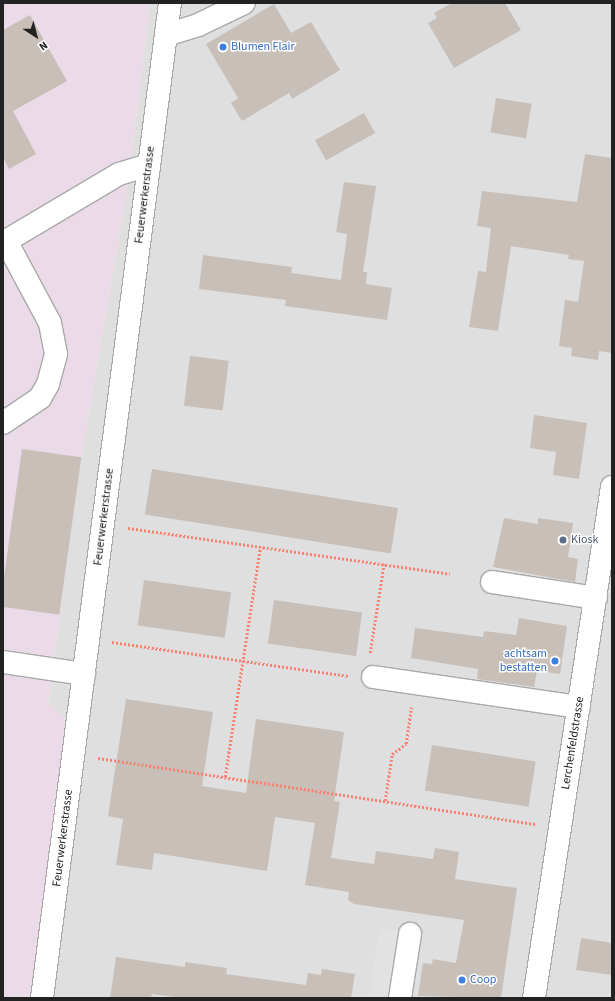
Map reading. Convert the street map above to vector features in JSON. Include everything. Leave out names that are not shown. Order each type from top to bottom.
[{"type":"street","name":"Feuerwerkerstrasse","points":[[42,998],[170,3]]},
{"type":"street","points":[[166,35],[198,25],[244,3]]},
{"type":"street","points":[[3,423],[40,398],[50,378],[56,354],[50,323],[6,241],[119,174],[149,165]]},
{"type":"street","name":"Lerchenfeldstrasse","points":[[534,998],[578,707],[601,603],[612,487]]},
{"type":"street","points":[[492,582],[601,603]]},
{"type":"street","points":[[3,662],[84,674]]},
{"type":"street","points":[[369,678],[414,682],[578,707]]},
{"type":"street","points":[[400,998],[410,934]]},
{"type":"path","points":[[103,525],[450,574]]},
{"type":"path","points":[[226,777],[260,547]]},
{"type":"path","points":[[88,639],[369,678],[384,564]]},
{"type":"path","points":[[385,801],[392,754],[406,744],[414,682]]},
{"type":"path","points":[[73,754],[560,827]]},
{"type":"shaded area","points":[[3,3],[150,3],[127,189],[81,457],[48,703],[67,720],[32,998],[3,998]]},
{"type":"shaded area","points":[[150,3],[612,3],[612,998],[32,998],[67,720],[48,703],[81,457],[127,189]]},
{"type":"shaded area","points":[[379,929],[400,932],[391,998],[369,998]]},
{"type":"building","points":[[452,3],[505,3],[521,30],[454,68],[428,23],[437,18],[434,13]]},
{"type":"building","points":[[274,4],[291,33],[311,22],[340,70],[292,99],[289,93],[242,121],[231,103],[238,98],[206,44]]},
{"type":"building","points":[[30,15],[67,81],[13,111],[36,154],[9,169],[3,157],[3,30]]},
{"type":"building","points":[[496,98],[532,104],[526,138],[491,133]]},
{"type":"building","points":[[364,113],[375,133],[326,160],[315,140]]},
{"type":"building","points":[[585,154],[612,158],[612,353],[599,351],[598,360],[571,356],[572,348],[559,346],[565,300],[578,302],[584,261],[568,259],[569,255],[511,246],[498,331],[469,327],[478,271],[486,272],[491,228],[477,226],[482,191],[577,202]]},
{"type":"building","points":[[344,182],[376,186],[363,272],[367,272],[366,284],[392,288],[387,320],[285,306],[286,300],[199,289],[203,255],[292,267],[291,273],[341,280],[347,234],[336,232]]},
{"type":"building","points":[[190,356],[229,361],[223,410],[184,406]]},
{"type":"building","points":[[534,415],[587,423],[579,479],[553,475],[556,452],[530,448]]},
{"type":"building","points":[[22,449],[81,457],[59,615],[3,607],[3,584]]},
{"type":"building","points":[[152,469],[398,508],[391,553],[145,514]]},
{"type":"building","points":[[504,518],[538,524],[538,518],[573,523],[568,557],[578,559],[575,582],[493,567]]},
{"type":"building","points":[[144,580],[231,592],[225,638],[138,626]]},
{"type":"building","points":[[274,600],[362,612],[356,656],[268,644]]},
{"type":"building","points":[[519,618],[567,626],[560,674],[537,671],[534,687],[477,679],[478,669],[411,658],[415,628],[483,637],[484,631],[516,635]]},
{"type":"building","points":[[126,699],[213,712],[202,786],[246,793],[256,719],[344,732],[334,801],[340,802],[331,858],[374,864],[376,851],[433,859],[435,848],[459,852],[455,879],[517,888],[501,998],[418,996],[423,963],[432,964],[433,959],[456,963],[464,920],[354,904],[348,900],[349,892],[305,885],[315,823],[275,817],[267,871],[154,853],[152,870],[116,865],[123,819],[108,816]]},
{"type":"building","points":[[432,745],[536,761],[529,807],[425,790]]},
{"type":"building","points":[[581,938],[612,943],[612,975],[576,970]]},
{"type":"building","points":[[116,957],[185,967],[185,962],[227,968],[226,974],[306,985],[308,973],[321,975],[322,969],[355,974],[351,998],[182,998],[152,994],[151,998],[110,998]]},
{"type":"place","name":"Blumen Flair","points":[[223,47]]},
{"type":"place","name":"Kiosk","points":[[563,540]]},
{"type":"place","name":"achtsam bestatten","points":[[555,661]]},
{"type":"place","name":"Coop","points":[[462,980]]}]
